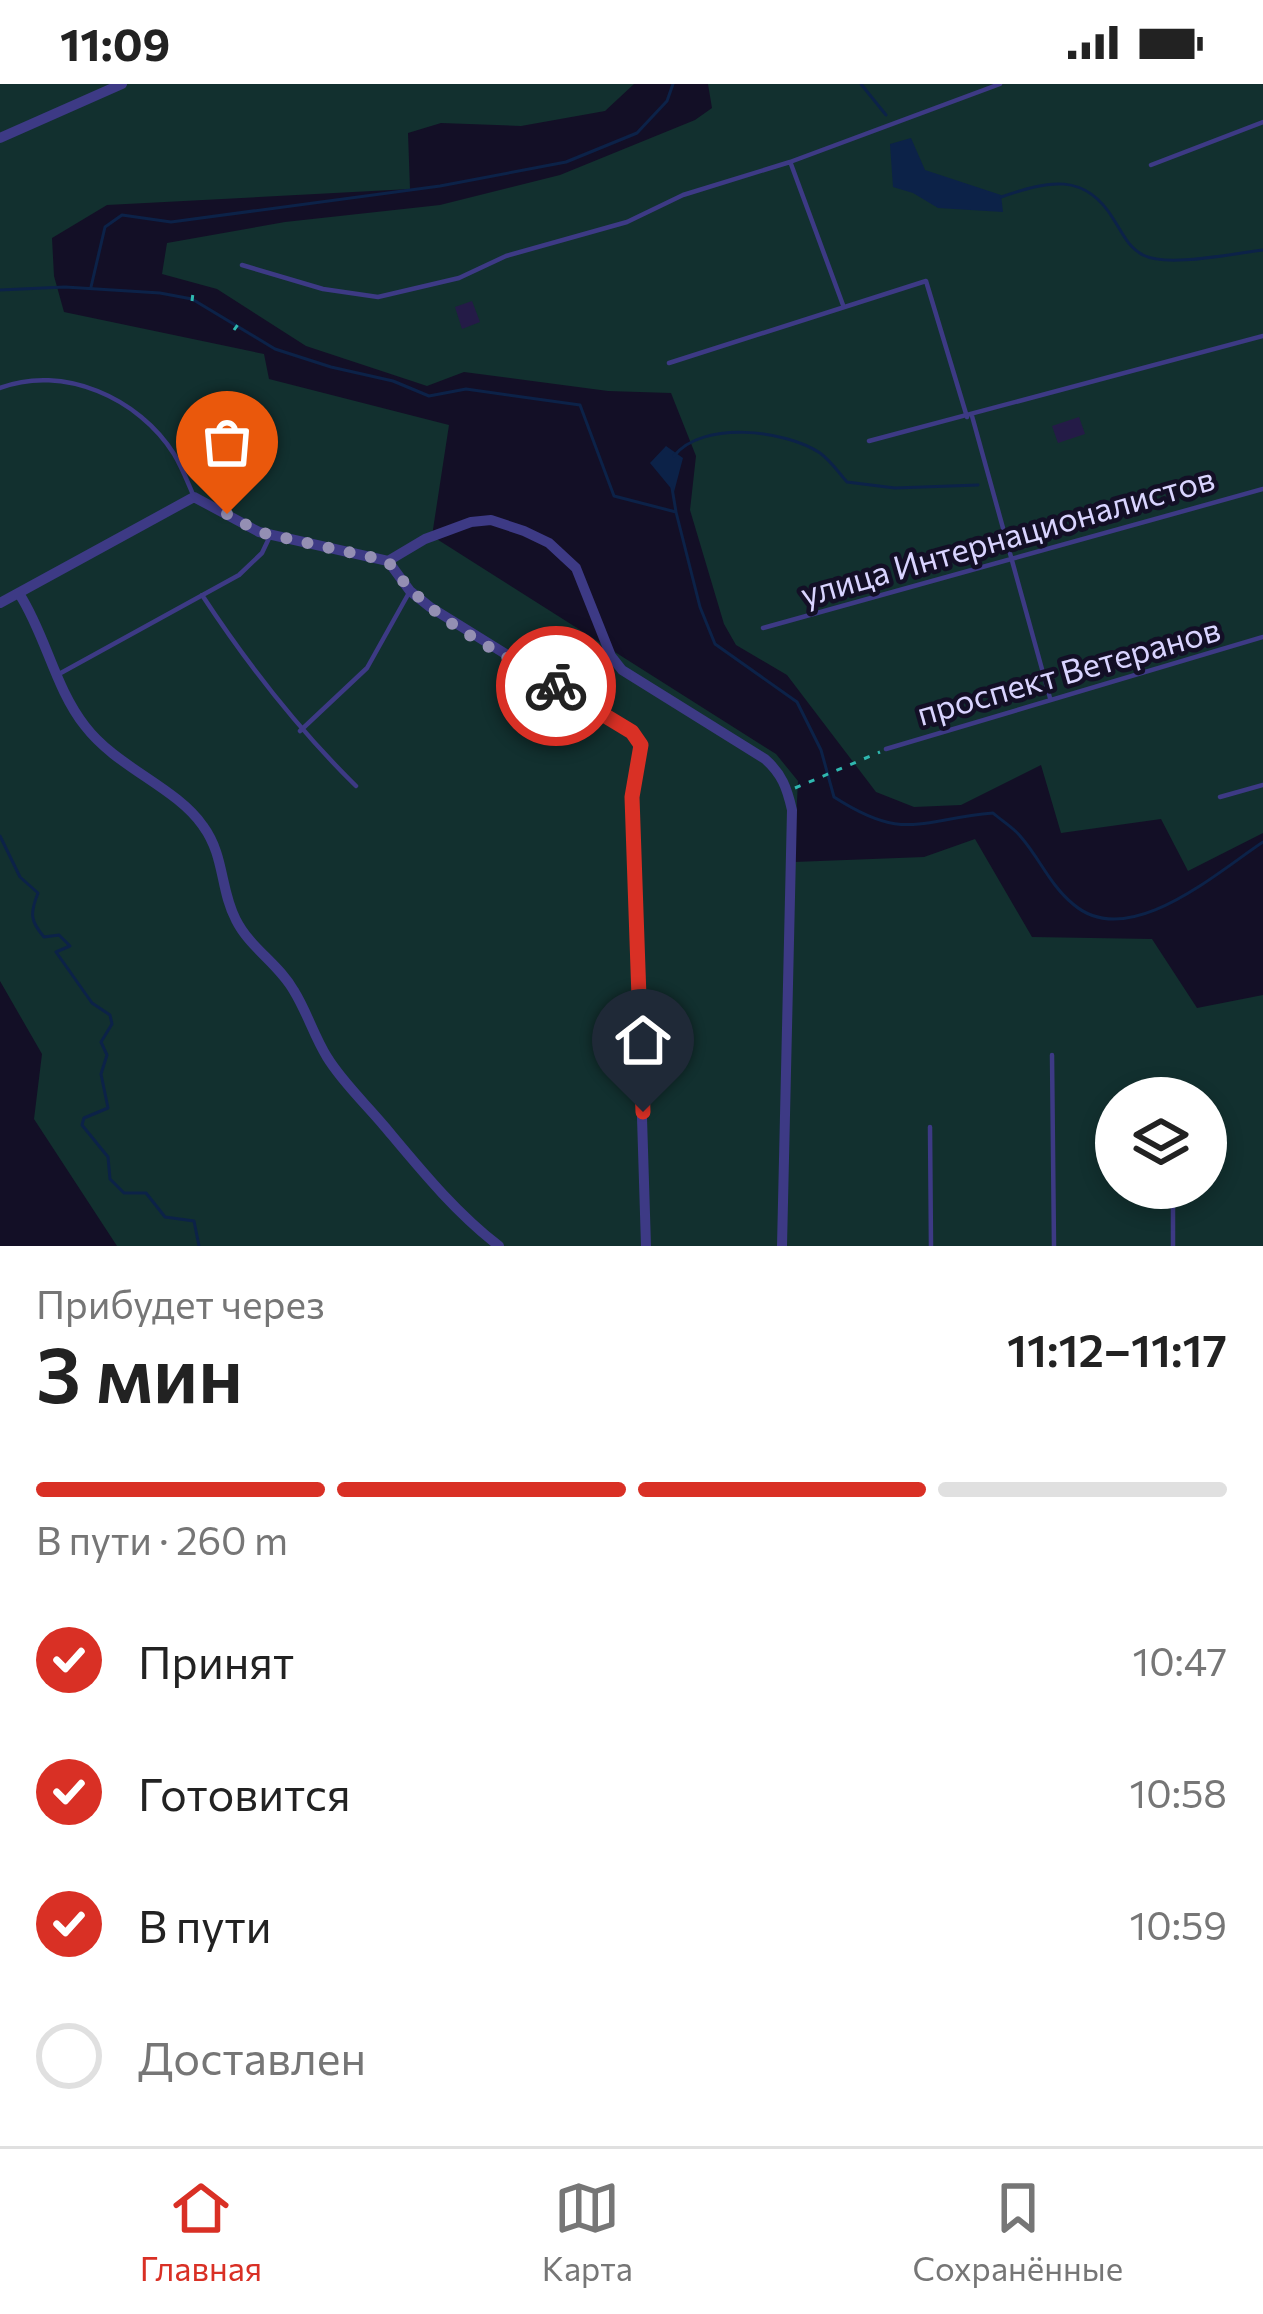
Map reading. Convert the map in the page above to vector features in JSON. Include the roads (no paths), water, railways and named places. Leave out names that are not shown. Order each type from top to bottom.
[{"type":"street","points":[[0,138],[122,84]]},
{"type":"street","points":[[0,603],[194,497],[271,535],[388,561],[430,608],[632,732],[641,745],[632,797],[646,1246]]},
{"type":"street","points":[[388,561],[425,539],[471,522],[491,520],[549,543],[576,568],[611,656],[622,670],[779,771],[792,810],[782,1246]]},
{"type":"street","points":[[20,595],[40,627],[70,702],[101,743],[202,824],[218,850],[237,922],[292,987],[326,1056],[420,1171],[472,1225],[500,1246]]},
{"type":"lane","points":[[242,266],[323,290],[378,297],[459,278],[506,256],[627,222],[683,195],[790,162],[1000,84]]},
{"type":"lane","points":[[1151,165],[1263,122]]},
{"type":"lane","points":[[790,162],[843,305]]},
{"type":"lane","points":[[669,363],[926,280],[1050,698]]},
{"type":"lane","points":[[869,441],[1263,336]]},
{"type":"lane","points":[[0,388],[62,379],[102,393],[152,428],[172,452],[194,497]]},
{"type":"lane","name":"улица Интернационалистов","points":[[764,628],[1263,489]]},
{"type":"lane","points":[[59,674],[252,564],[271,535]]},
{"type":"lane","points":[[300,731],[367,668],[410,590]]},
{"type":"lane","points":[[201,594],[252,672],[300,731],[356,787]]},
{"type":"lane","name":"проспект Ветеранов","points":[[886,748],[1263,638]]},
{"type":"lane","points":[[1220,797],[1263,785]]},
{"type":"lane","points":[[1052,1055],[1054,1246]]},
{"type":"lane","points":[[930,1127],[931,1246]]},
{"type":"lane","points":[[1173,1209],[1173,1246]]},
{"type":"water","points":[[911,138],[925,170],[1001,195],[1003,212],[938,208],[893,187],[890,144]]},
{"type":"water","points":[[666,446],[683,458],[674,492],[650,463]]},
{"type":"waterway","points":[[91,287],[105,227],[122,215],[171,222],[440,186],[566,162],[637,133],[667,101],[673,84]]},
{"type":"waterway","points":[[861,84],[886,115]]},
{"type":"waterway","points":[[1001,197],[1050,184],[1078,187],[1103,204],[1133,248],[1154,259],[1263,250]]},
{"type":"waterway","points":[[0,290],[65,287],[192,299],[275,349],[393,381],[429,396],[466,389],[580,405],[614,496],[676,512],[700,607],[715,644],[797,702],[821,750],[834,797],[895,824],[993,813],[1021,837],[1065,897],[1095,916],[1119,919],[1171,903],[1263,842]]},
{"type":"waterway","points":[[674,456],[704,437],[766,434],[820,453],[847,482],[895,488],[978,485]]},
{"type":"waterway","points":[[672,488],[676,512]]},
{"type":"waterway","points":[[0,836],[20,877],[38,893],[33,911],[36,926],[44,937],[59,935],[70,946],[56,952],[92,1003],[110,1015],[112,1024],[101,1042],[107,1055],[101,1074],[108,1108],[84,1118],[82,1125],[108,1157],[110,1179],[124,1193],[146,1193],[165,1217],[194,1221],[199,1246]]}]
